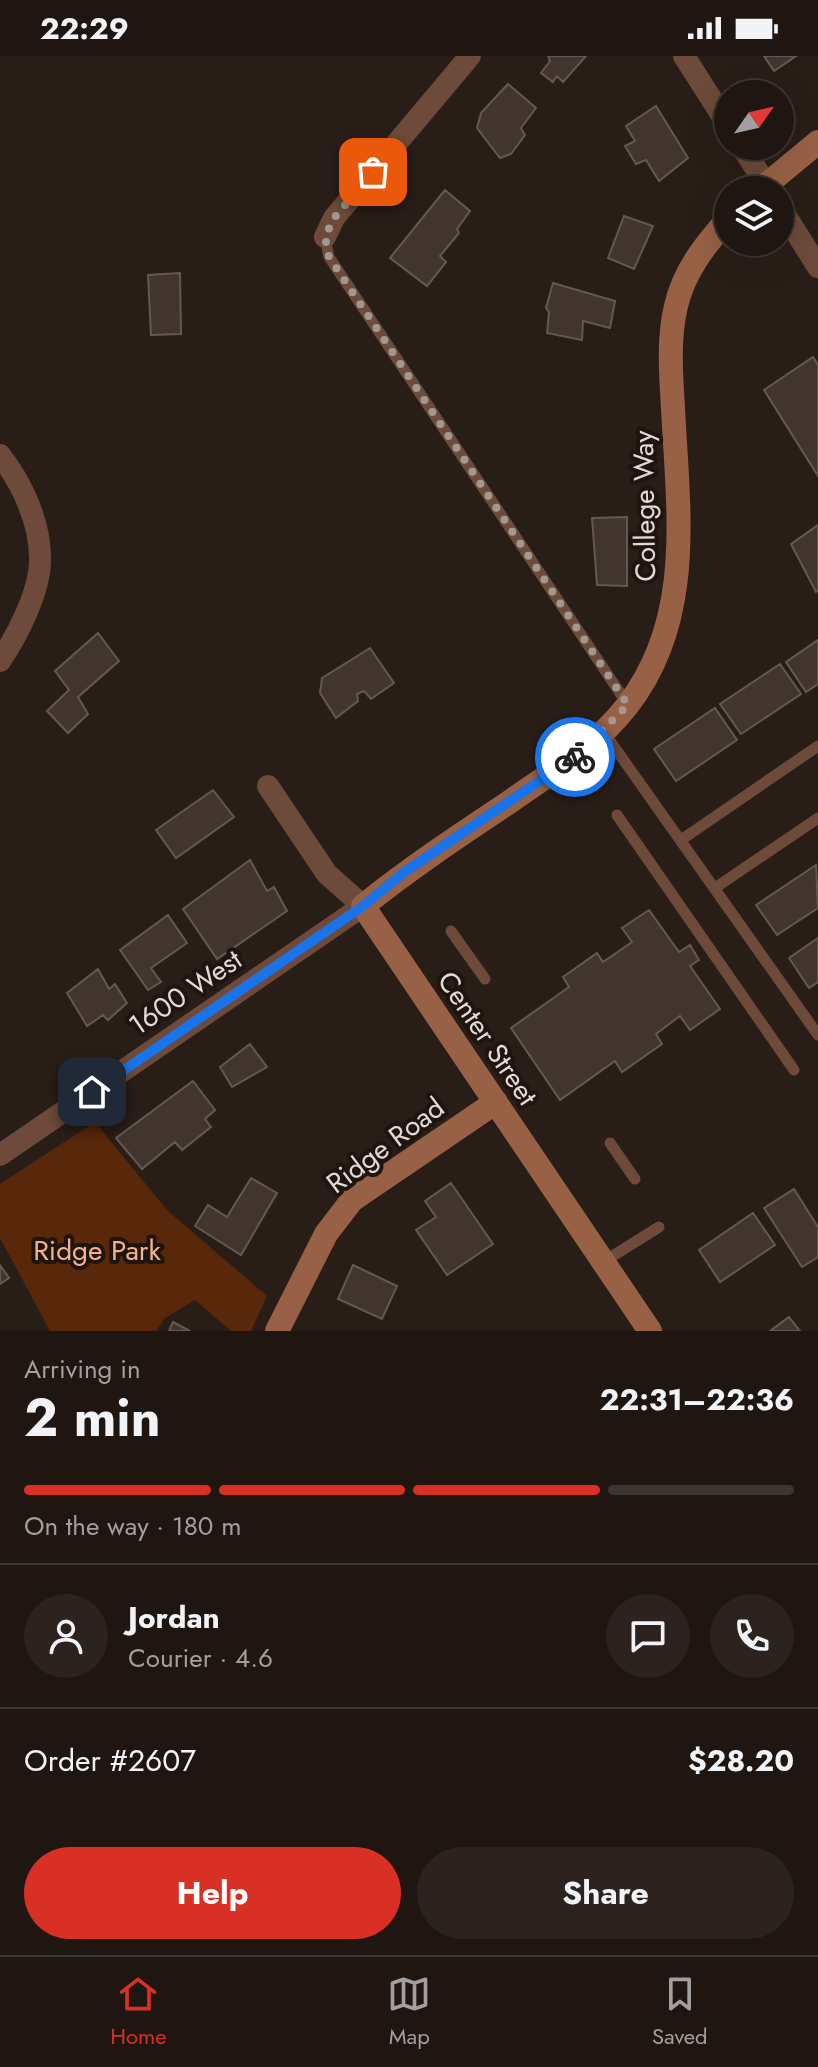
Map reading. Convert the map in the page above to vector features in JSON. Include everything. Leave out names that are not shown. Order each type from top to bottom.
[{"type":"main road","points":[[779,176],[818,142]]},
{"type":"main road","name":"College Way","points":[[363,906],[403,873],[582,753],[628,705],[660,651],[674,597],[680,550],[670,363],[676,306],[696,257],[714,236]]},
{"type":"main road","name":"Center Street","points":[[363,906],[650,1331]]},
{"type":"main road","name":"Ridge Road","points":[[277,1331],[326,1234],[352,1200],[496,1102]]},
{"type":"street","points":[[325,237],[334,218],[470,56]]},
{"type":"street","points":[[684,56],[714,103]]},
{"type":"street","points":[[794,229],[818,267]]},
{"type":"street","points":[[0,455],[16,476],[33,518],[40,559],[30,602],[14,641],[0,661]]},
{"type":"street","name":"Center Street","points":[[268,786],[327,874],[363,906]]},
{"type":"street","name":"1600 West","points":[[0,1155],[363,906]]},
{"type":"lane","points":[[325,237],[329,257],[628,705]]},
{"type":"lane","points":[[603,731],[818,1035]]},
{"type":"lane","points":[[681,840],[818,746]]},
{"type":"lane","points":[[617,815],[794,1070]]},
{"type":"lane","points":[[715,888],[818,818]]},
{"type":"lane","points":[[451,931],[485,979]]},
{"type":"lane","points":[[610,1143],[635,1179]]},
{"type":"lane","points":[[603,1262],[659,1227]]},
{"type":"green space","name":"Ridge Park","points":[[95,1122],[167,1210],[267,1296],[251,1331],[231,1331],[195,1300],[165,1318],[156,1331],[50,1331],[0,1238],[0,1184]]},
{"type":"building","points":[[548,56],[586,56],[563,82],[557,76],[553,82],[541,73],[550,61]]},
{"type":"building","points":[[764,56],[796,56],[774,71]]},
{"type":"building","points":[[508,84],[536,108],[521,128],[525,135],[511,154],[500,158],[477,128],[481,113]]},
{"type":"building","points":[[656,106],[688,158],[659,181],[646,160],[636,164],[625,146],[635,141],[626,126]]},
{"type":"building","points":[[445,190],[470,211],[457,229],[459,233],[440,256],[446,262],[427,286],[390,258]]},
{"type":"building","points":[[624,216],[653,226],[634,269],[608,258]]},
{"type":"building","points":[[180,273],[181,334],[151,335],[148,275]]},
{"type":"building","points":[[553,283],[615,301],[610,328],[583,321],[582,340],[547,333],[549,312],[546,308]]},
{"type":"building","points":[[813,357],[818,365],[818,476],[764,390]]},
{"type":"building","points":[[627,517],[627,586],[597,585],[592,518]]},
{"type":"building","points":[[818,525],[818,591],[816,592],[791,544]]},
{"type":"building","points":[[98,633],[119,661],[78,697],[88,714],[68,733],[47,711],[69,690],[55,671]]},
{"type":"building","points":[[818,640],[818,684],[806,692],[786,662]]},
{"type":"building","points":[[370,648],[394,683],[371,699],[364,691],[357,694],[358,701],[336,718],[320,693],[322,678]]},
{"type":"building","points":[[780,664],[801,694],[741,734],[720,704]]},
{"type":"building","points":[[715,708],[737,740],[676,781],[654,749]]},
{"type":"building","points":[[213,790],[234,817],[176,858],[156,830]]},
{"type":"building","points":[[250,860],[267,891],[274,887],[287,911],[217,959],[183,909]]},
{"type":"building","points":[[816,865],[818,908],[777,935],[756,905]]},
{"type":"building","points":[[649,910],[679,952],[690,945],[699,960],[690,966],[720,1009],[690,1030],[680,1016],[656,1034],[662,1044],[622,1072],[615,1061],[560,1100],[511,1028],[569,987],[563,977],[597,953],[603,962],[632,942],[622,928]]},
{"type":"building","points":[[168,915],[187,943],[151,968],[161,982],[148,990],[120,950]]},
{"type":"building","points":[[818,938],[818,982],[809,988],[789,958]]},
{"type":"building","points":[[98,969],[109,989],[115,984],[127,1003],[108,1020],[103,1015],[87,1026],[67,993]]},
{"type":"building","points":[[250,1044],[267,1067],[232,1087],[220,1067]]},
{"type":"building","points":[[193,1081],[215,1110],[205,1119],[211,1127],[182,1150],[175,1142],[142,1169],[116,1138]]},
{"type":"building","points":[[251,1178],[277,1193],[241,1255],[195,1226],[208,1205],[227,1217]]},
{"type":"building","points":[[451,1183],[493,1244],[447,1275],[416,1230],[436,1217],[425,1201]]},
{"type":"building","points":[[794,1189],[818,1227],[818,1257],[802,1267],[764,1208]]},
{"type":"building","points":[[753,1213],[775,1245],[720,1282],[699,1250]]},
{"type":"building","points":[[0,1265],[9,1278],[0,1284]]},
{"type":"building","points":[[353,1265],[397,1286],[382,1319],[338,1299]]},
{"type":"building","points":[[789,1317],[800,1331],[770,1331]]},
{"type":"building","points":[[173,1322],[190,1331],[169,1331]]},
{"type":"way so far","points":[[373,172],[334,218],[325,237],[329,257],[628,705],[575,757]]},
{"type":"route","points":[[92,1092],[363,906],[403,873],[575,757]]}]
